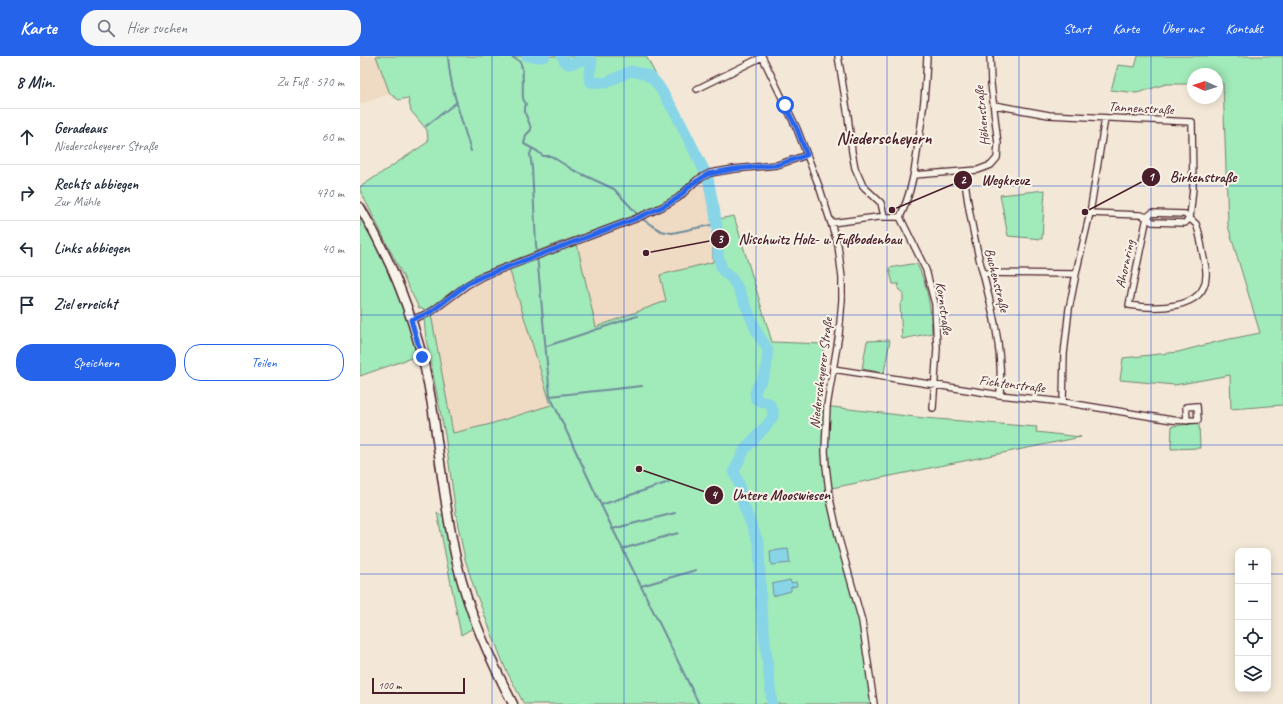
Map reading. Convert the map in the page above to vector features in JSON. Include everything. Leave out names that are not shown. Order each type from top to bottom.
[{"type":"main road","points":[[360,207],[387,257],[411,320],[422,357],[432,404],[445,505],[458,564],[476,628],[513,704]]},
{"type":"street","points":[[697,89],[762,56]]},
{"type":"street","name":"Niederscheyerer Straße","points":[[762,56],[797,129],[838,245],[842,291],[839,334],[826,406],[825,451],[827,482],[839,539],[862,621],[874,704]]},
{"type":"street","points":[[838,56],[855,168],[863,186],[881,203],[884,216]]},
{"type":"street","points":[[831,223],[844,220],[884,216],[900,217],[907,203],[914,175],[925,103],[927,56]]},
{"type":"street","name":"Höhenstraße","points":[[914,175],[964,172],[991,165],[996,158],[998,144],[990,73],[990,56]]},
{"type":"street","name":"Tannenstraße","points":[[994,105],[1049,115],[1192,122],[1193,188],[1190,218]]},
{"type":"street","points":[[1063,402],[1065,349],[1069,310],[1090,213],[1105,118]]},
{"type":"street","points":[[411,320],[431,312],[475,280],[635,219],[662,207],[678,198],[689,186],[702,177],[713,172],[770,166],[792,161],[807,155]]},
{"type":"street","name":"Buchenstraße","points":[[964,172],[968,206],[998,338],[1001,376],[1000,395]]},
{"type":"street","points":[[1090,213],[1140,215],[1147,217],[1152,222],[1185,223],[1190,218],[1184,214],[1152,212],[1147,217]]},
{"type":"street","name":"Kornstraße","points":[[900,217],[926,270],[934,304],[937,348],[933,408]]},
{"type":"street","name":"Ahornring","points":[[1147,217],[1129,305],[1148,307],[1177,305],[1191,300],[1202,291],[1206,276],[1206,268],[1197,226],[1190,218]]},
{"type":"street","points":[[983,273],[1076,274]]},
{"type":"street","name":"Fichtenstraße","points":[[833,368],[1000,395],[1063,402],[1172,420],[1187,421]]},
{"type":"shaded area","points":[[360,56],[376,56],[390,94],[360,104]]},
{"type":"shaded area","points":[[709,177],[718,219],[712,232],[713,262],[660,275],[666,301],[595,327],[577,244],[683,199],[694,184]]},
{"type":"shaded area","points":[[509,268],[552,405],[487,425],[445,435],[426,339],[424,319],[463,291]]},
{"type":"green space","points":[[376,56],[646,56],[709,177],[694,184],[683,199],[558,243],[475,275],[440,303],[426,310],[419,308],[360,190],[360,187],[428,142],[427,130],[411,111],[408,98],[399,100],[390,94]]},
{"type":"green space","points":[[1138,56],[1283,56],[1283,405],[1231,409],[1230,375],[1175,385],[1120,380],[1123,358],[1178,352],[1220,341],[1260,333],[1228,226],[1223,68],[1187,68],[1187,84],[1166,84],[1137,93],[1111,90],[1118,65],[1135,67]]},
{"type":"green space","points":[[1045,190],[1042,239],[1008,236],[1000,195]]},
{"type":"green space","points":[[360,216],[384,259],[397,290],[416,347],[416,355],[360,376]]},
{"type":"green space","points":[[734,216],[772,342],[824,344],[816,405],[924,418],[1037,427],[1036,432],[1081,437],[832,488],[839,539],[862,621],[874,704],[524,704],[506,670],[475,591],[465,559],[457,521],[445,435],[426,339],[424,319],[431,314],[453,433],[487,425],[551,405],[509,268],[577,244],[596,327],[666,301],[660,275],[713,262],[712,232],[718,219]]},
{"type":"green space","points":[[917,264],[924,281],[930,306],[932,333],[902,339],[900,304],[903,301],[903,293],[898,289],[899,284],[893,284],[889,268]]},
{"type":"green space","points":[[890,340],[884,373],[862,369],[867,341]]},
{"type":"green space","points":[[1199,423],[1200,448],[1171,449],[1172,426]]},
{"type":"green space","points":[[437,512],[445,519],[458,583],[473,628],[461,635]]},
{"type":"water","points":[[788,549],[790,563],[771,565],[770,551]]},
{"type":"water","points":[[790,580],[791,583],[796,582],[797,586],[791,587],[791,591],[773,596],[772,584]]},
{"type":"waterway","points":[[448,56],[451,80],[471,151]]},
{"type":"waterway","points":[[511,56],[519,61],[522,68],[523,99],[526,104],[525,111],[531,130],[526,135],[524,144],[543,156],[551,156],[573,170],[614,189],[642,219],[661,231],[672,233],[716,224]]},
{"type":"waterway","points":[[527,56],[545,56]]},
{"type":"waterway","points":[[562,56],[565,62],[569,64],[583,60],[592,61],[589,74],[591,82],[605,83],[631,71],[644,74],[652,78],[676,114],[708,178],[713,205]]},
{"type":"waterway","points":[[426,126],[457,102]]},
{"type":"waterway","points":[[532,149],[530,154],[536,244],[550,396],[601,505],[699,704]]},
{"type":"waterway","points":[[714,207],[718,235],[718,255],[721,266],[723,271],[732,279],[738,288],[757,332],[768,350],[766,370],[755,393],[756,399],[769,403],[773,411],[773,417],[745,449],[734,471],[739,484],[743,504],[759,544],[761,604],[772,704]]},
{"type":"waterway","points":[[547,346],[637,316]]},
{"type":"waterway","points":[[550,396],[642,386]]},
{"type":"waterway","points":[[601,505],[669,482]]},
{"type":"waterway","points":[[612,529],[675,513]]},
{"type":"waterway","points":[[622,549],[678,533]]},
{"type":"waterway","points":[[641,586],[696,570]]},
{"type":"place","name":"Wegkreuz","points":[[892,210]]},
{"type":"place","name":"Birkenstraße","points":[[1085,212]]},
{"type":"place","name":"Nischwitz Holz- u. Fußbodenbau","points":[[646,253]]},
{"type":"place","name":"Untere Mooswiesen","points":[[639,469]]},
{"type":"district","name":"Niederscheyern","points":[[884,138]]},
{"type":"route","points":[[422,357],[411,320],[431,312],[467,284],[483,276],[635,219],[662,207],[678,198],[689,186],[710,173],[725,170],[777,165],[807,155],[797,129],[785,105]]}]
